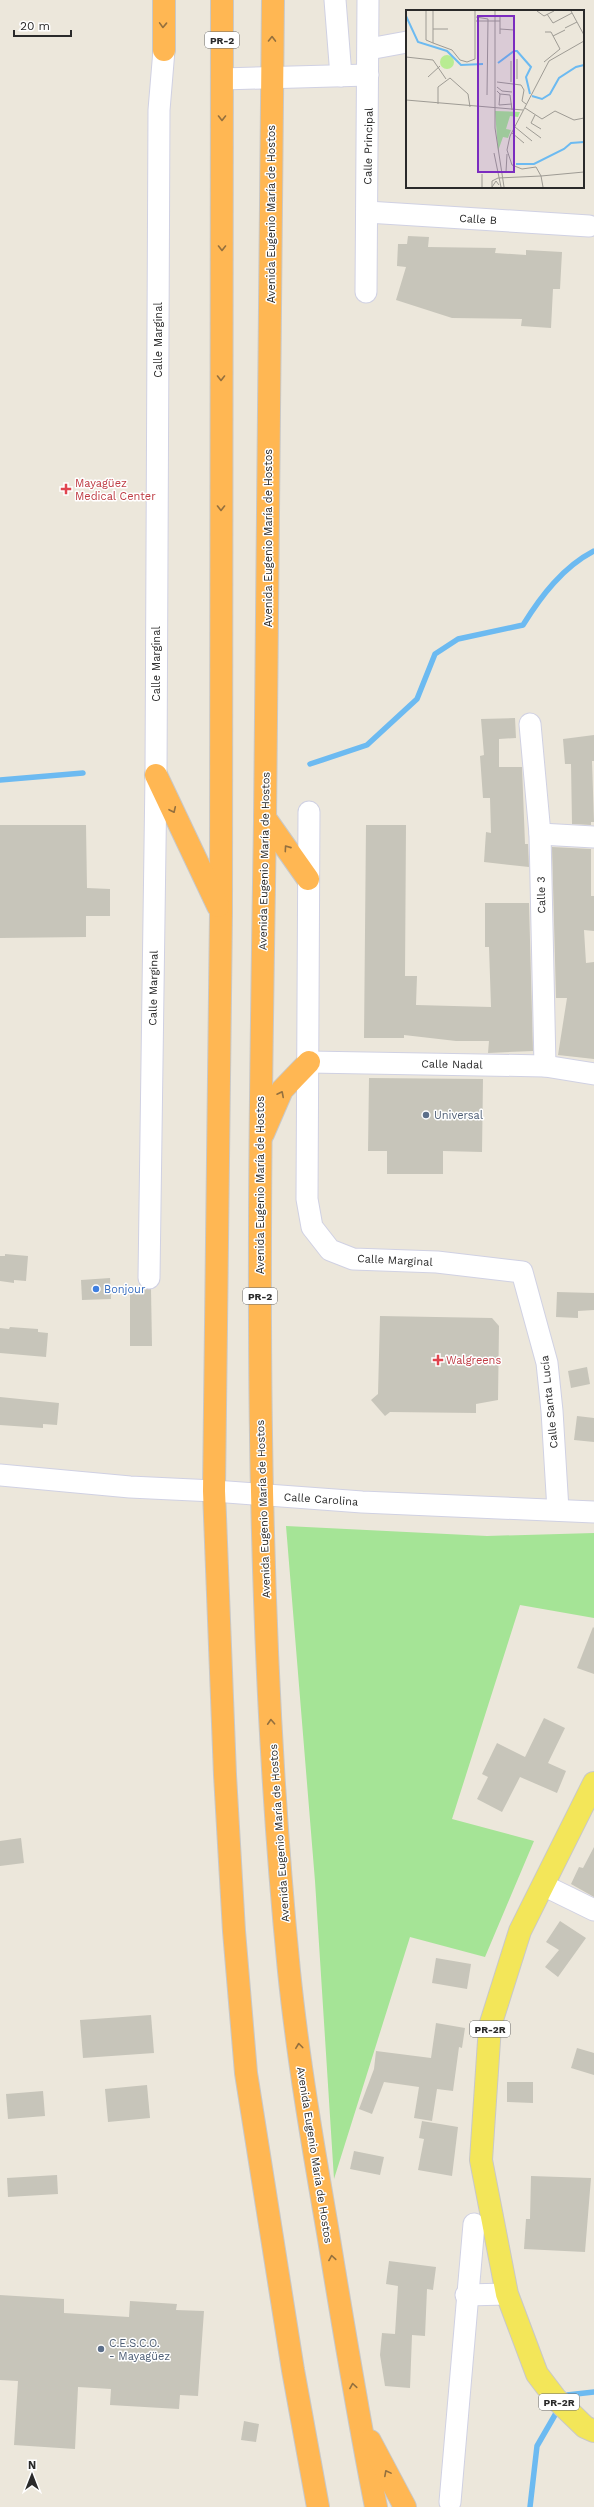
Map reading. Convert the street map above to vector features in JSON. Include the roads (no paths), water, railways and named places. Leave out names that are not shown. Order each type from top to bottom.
[{"type":"highway","points":[[164,0],[164,50]]},
{"type":"highway","name":"PR-2","points":[[222,0],[221,912],[214,1491],[225,1775],[234,1931],[246,2073],[293,2370],[318,2507]]},
{"type":"highway","name":"Avenida Eugenio María de Hostos","points":[[273,0],[265,818],[259,1142],[261,1495],[275,1798],[290,1974],[306,2102],[359,2420],[376,2507]]},
{"type":"highway","points":[[156,775],[221,912]]},
{"type":"highway","points":[[265,818],[308,879]]},
{"type":"highway","points":[[259,1142],[282,1090],[309,1062]]},
{"type":"highway","points":[[359,2420],[405,2507]]},
{"type":"main road","name":"PR-2R","points":[[590,2429],[556,2399],[537,2374],[507,2294],[482,2160],[490,2026],[520,1931],[594,1783]]},
{"type":"street","points":[[335,0],[341,76]]},
{"type":"street","name":"Calle Principal","points":[[366,292],[369,49],[368,0]]},
{"type":"street","points":[[369,49],[406,42]]},
{"type":"street","name":"Calle Marginal","points":[[149,1278],[156,775],[159,110],[164,50]]},
{"type":"street","points":[[222,79],[368,75]]},
{"type":"street","name":"Calle B","points":[[367,212],[589,226]]},
{"type":"street","name":"Calle 3","points":[[530,724],[540,834],[545,1066]]},
{"type":"street","name":"Calle Marginal","points":[[309,812],[309,1062],[307,1199],[312,1227],[330,1250],[353,1259],[437,1262],[522,1272]]},
{"type":"street","points":[[540,834],[594,837]]},
{"type":"street","name":"Calle Nadal","points":[[309,1062],[545,1066],[594,1074]]},
{"type":"street","name":"Calle Santa Lucía","points":[[522,1272],[546,1363],[552,1411],[558,1510]]},
{"type":"street","name":"Calle Carolina","points":[[0,1475],[130,1487],[214,1491],[362,1502],[594,1512]]},
{"type":"street","points":[[543,1885],[594,1910]]},
{"type":"street","points":[[450,2502],[466,2295],[474,2224]]},
{"type":"street","points":[[466,2295],[507,2294]]},
{"type":"waterway","points":[[310,764],[367,745],[417,699],[435,654],[458,639],[523,625],[537,603],[554,583],[572,565],[594,551]]},
{"type":"waterway","points":[[0,780],[83,773]]},
{"type":"waterway","points":[[564,2401],[567,2395],[594,2392]]},
{"type":"waterway","points":[[530,2507],[537,2446],[559,2408]]},
{"type":"place","name":"Mayagüez Medical Center","points":[[66,489]]},
{"type":"place","name":"Universal","points":[[426,1115]]},
{"type":"place","name":"Bonjour","points":[[96,1289]]},
{"type":"place","name":"Walgreens","points":[[438,1360]]},
{"type":"place","name":"C.E.S.C.O. - Mayagüez","points":[[101,2349]]}]
